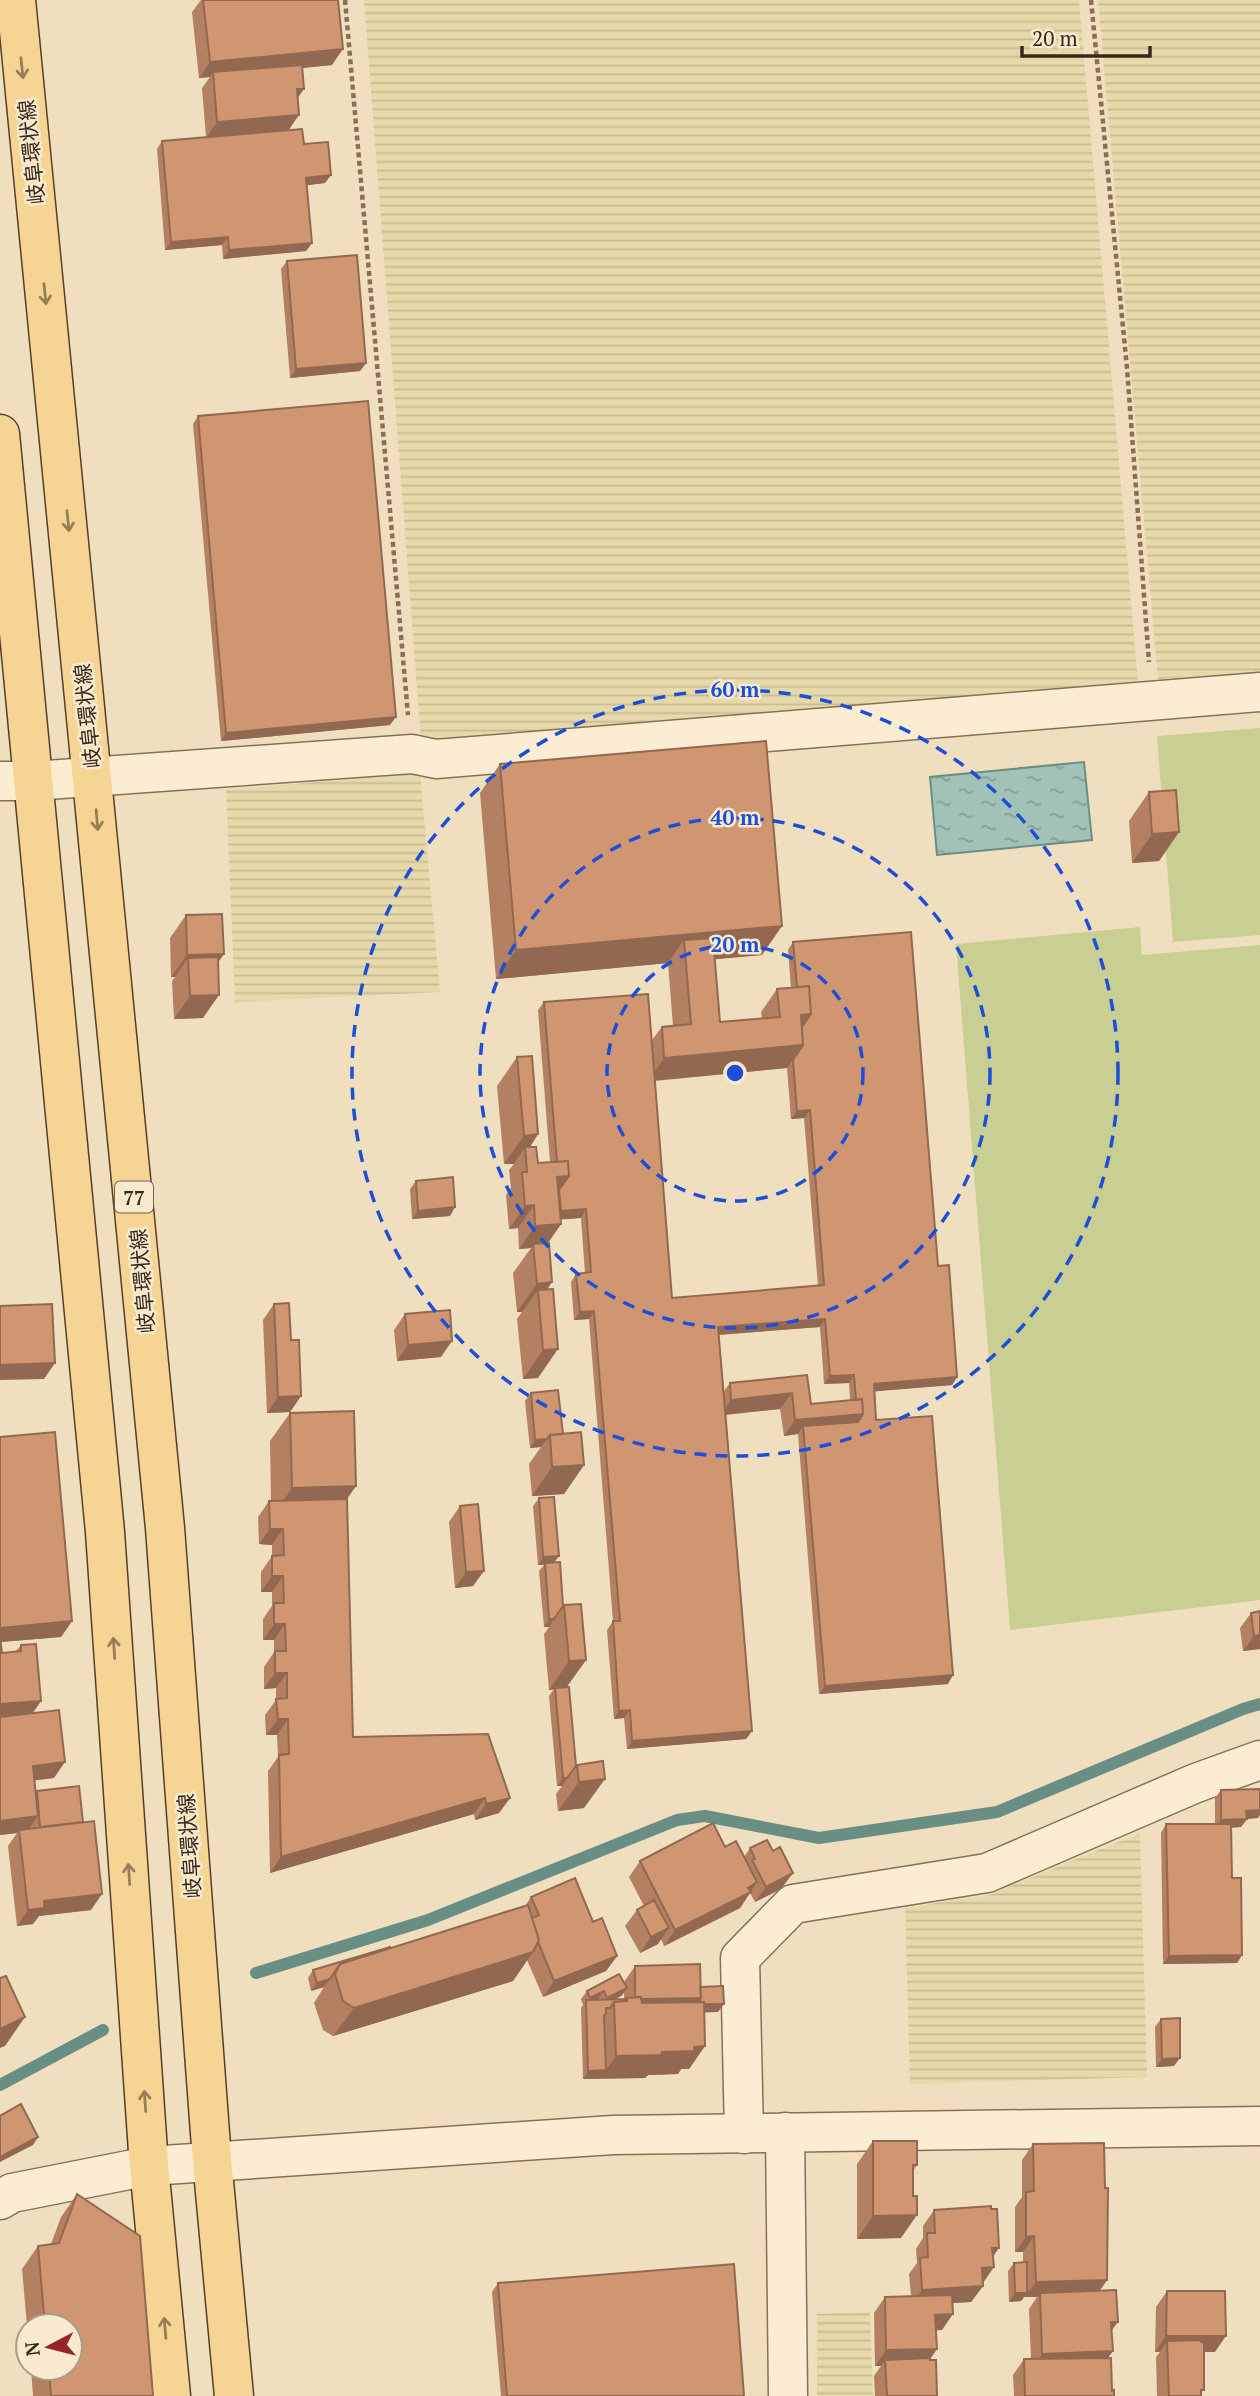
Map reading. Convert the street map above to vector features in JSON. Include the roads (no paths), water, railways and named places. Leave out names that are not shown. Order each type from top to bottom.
[{"type":"main road","name":"岐阜環状線","points":[[16,0],[165,1528],[212,2160],[234,2396]]},
{"type":"main road","points":[[0,434],[13,781],[105,1532],[149,2166],[171,2396]]},
{"type":"street","points":[[13,781],[412,754],[436,759],[1260,692]]},
{"type":"street","points":[[744,2134],[740,1958],[793,1904],[987,1873],[1196,1783],[1260,1760]]},
{"type":"street","points":[[0,2200],[12,2193],[149,2166],[613,2135],[1260,2126]]},
{"type":"street","points":[[785,2132],[788,2396]]},
{"type":"water","points":[[1084,762],[1092,840],[937,855],[930,777]]},
{"type":"waterway","points":[[256,1973],[428,1920],[677,1820],[705,1816],[819,1838],[997,1812],[1260,1704]]},
{"type":"waterway","points":[[0,2085],[103,2030]]}]
